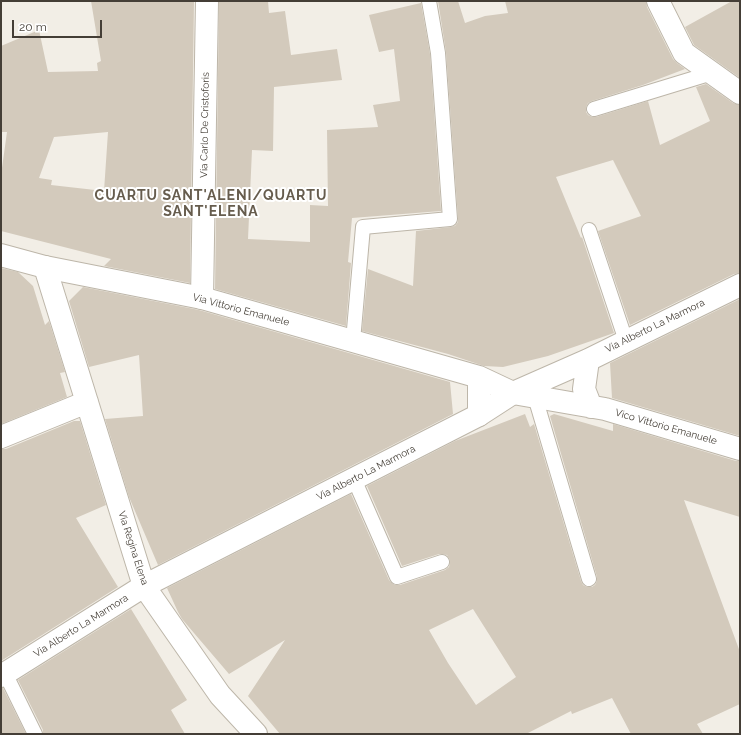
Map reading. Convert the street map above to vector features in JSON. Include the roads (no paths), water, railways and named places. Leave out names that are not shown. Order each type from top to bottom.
[{"type":"street","name":"Via Carlo De Cristoforis","points":[[202,298],[207,1]]},
{"type":"street","points":[[658,1],[684,53],[740,92]]},
{"type":"street","name":"Via Vittorio Emanuele","points":[[1,255],[45,267],[202,298],[479,377],[513,393]]},
{"type":"street","name":"Via Regina Elena","points":[[45,267],[144,586],[220,695],[256,734]]},
{"type":"street","name":"Via Alberto La Marmora","points":[[3,674],[144,586],[479,415],[513,393],[588,360],[740,285]]},
{"type":"street","points":[[588,360],[584,389],[592,406]]},
{"type":"street","points":[[479,377],[479,415]]},
{"type":"street","name":"Vico Vittorio Emanuele","points":[[513,393],[592,406],[740,449]]},
{"type":"street","points":[[1,437],[87,402]]},
{"type":"lane","points":[[353,341],[363,227],[450,218],[438,53],[429,1]]},
{"type":"lane","points":[[594,109],[712,73]]},
{"type":"lane","points":[[589,230],[626,341]]},
{"type":"lane","points":[[535,397],[589,578]]},
{"type":"lane","points":[[354,479],[397,577],[442,562]]},
{"type":"lane","points":[[3,674],[35,734]]},
{"type":"district","name":"CUARTU SANT'ALENI/QUARTU SANT'ELENA","points":[[211,204]]}]
